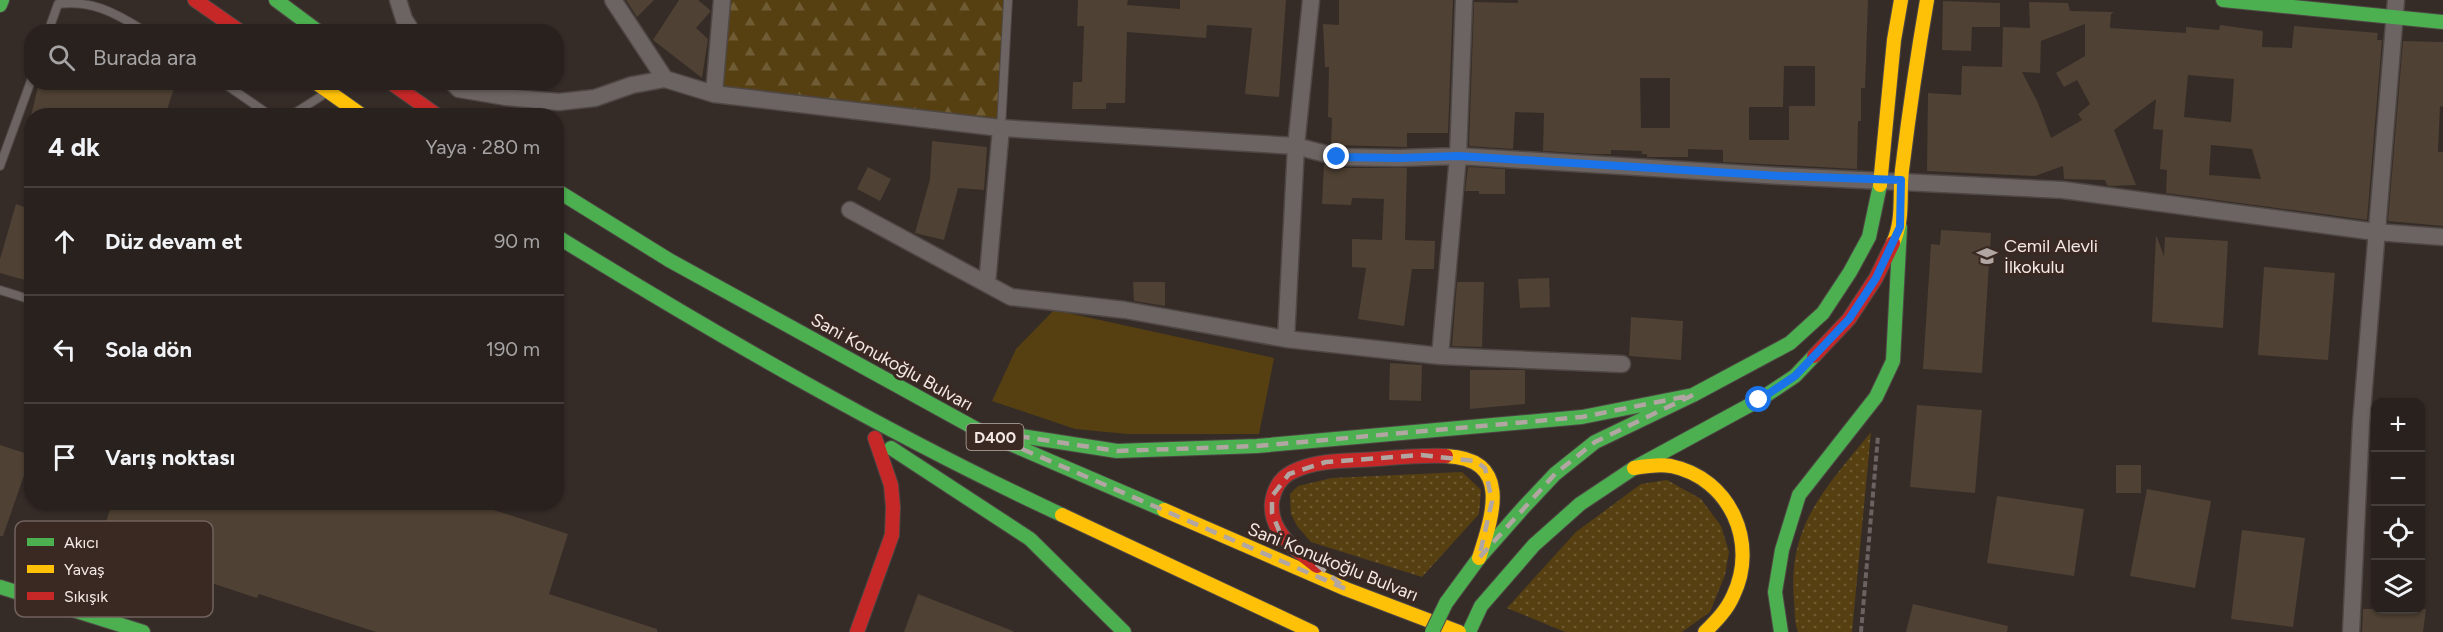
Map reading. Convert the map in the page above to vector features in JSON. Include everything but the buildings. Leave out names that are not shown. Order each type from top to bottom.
[{"type":"main road","points":[[0,5],[2,0]]},
{"type":"main road","points":[[195,0],[215,19],[225,24]]},
{"type":"main road","points":[[276,0],[308,24]]},
{"type":"main road","points":[[1432,632],[1446,603],[1479,558],[1556,474],[1596,442],[1790,343],[1823,313],[1850,272],[1869,237],[1881,180],[1894,40],[1901,0]]},
{"type":"main road","points":[[1781,632],[1775,592],[1782,550],[1799,495],[1876,398],[1893,361],[1901,180],[1912,89],[1927,0]]},
{"type":"main road","points":[[2223,0],[2395,8],[2443,22]]},
{"type":"main road","points":[[326,90],[352,108]]},
{"type":"main road","points":[[401,90],[427,108]]},
{"type":"main road","name":"Sani Konukoğlu Bulvarı","points":[[564,195],[669,260],[978,430],[1346,589],[1459,632]]},
{"type":"main road","points":[[1469,632],[1481,606],[1542,538],[1580,504],[1634,468],[1759,400],[1795,376],[1849,319],[1876,278],[1900,227]]},
{"type":"main road","name":"D400","points":[[564,241],[649,293],[836,400],[1025,498],[1310,631]]},
{"type":"main road","points":[[978,430],[1117,451],[1257,446],[1582,417],[1693,394]]},
{"type":"main road","points":[[836,400],[875,438],[1030,539],[1124,632]]},
{"type":"main road","points":[[857,632],[892,535],[894,489],[875,438]]},
{"type":"main road","points":[[1346,589],[1280,533],[1272,513],[1272,495],[1278,484],[1289,474],[1326,462],[1421,455],[1462,457],[1475,461],[1485,468],[1491,485],[1492,501],[1489,526],[1479,558]]},
{"type":"main road","points":[[1634,468],[1663,465],[1690,472],[1724,496],[1741,524],[1744,556],[1734,595],[1726,611],[1705,632]]},
{"type":"main road","points":[[0,586],[15,591]]},
{"type":"main road","points":[[96,617],[143,632]]},
{"type":"main road","points":[[1288,632],[1310,631]]},
{"type":"street","points":[[398,0],[407,24]]},
{"type":"street","points":[[613,0],[665,79]]},
{"type":"street","points":[[714,94],[722,0]]},
{"type":"street","points":[[1286,339],[1296,146],[1311,0]]},
{"type":"street","points":[[1440,356],[1458,156],[1464,0]]},
{"type":"street","points":[[2351,632],[2361,424],[2395,8]]},
{"type":"street","points":[[465,90],[559,102],[595,98],[632,85],[665,79],[714,94],[1001,128],[1296,146],[1337,157],[1458,156],[2063,190],[2376,232],[2443,237]]},
{"type":"street","points":[[987,284],[1001,128]]},
{"type":"street","points":[[850,210],[1011,297],[1125,310],[1286,339],[1440,356],[1622,364]]},
{"type":"lane","points":[[51,24],[58,4],[70,0],[104,6],[133,24]]},
{"type":"lane","points":[[1001,128],[1008,0]]},
{"type":"lane","points":[[0,166],[28,90]]},
{"type":"lane","points":[[234,90],[259,108]]},
{"type":"lane","points":[[303,108],[329,92]]},
{"type":"lane","points":[[0,291],[24,298]]},
{"type":"path","points":[[1861,632],[1879,429]]},
{"type":"highlighted area","points":[[1693,395],[1595,442],[1555,474],[1479,558],[1492,501],[1485,468],[1475,461],[1421,455],[1326,462],[1289,474],[1272,496],[1272,513],[1280,533],[1346,589],[978,430],[1117,451],[1257,446],[1582,417]]},
{"type":"green space","points":[[722,0],[1008,0],[1001,128],[714,94]]},
{"type":"green space","points":[[1054,310],[1274,358],[1259,434],[1128,434],[1075,429],[992,401],[1016,349]]},
{"type":"green space","points":[[1871,432],[1852,632],[1798,632],[1793,573],[1797,549],[1804,528],[1825,489]]},
{"type":"green space","points":[[1462,472],[1481,490],[1479,514],[1422,577],[1311,542],[1297,526],[1291,514],[1290,494],[1298,486],[1332,478]]},
{"type":"green space","points":[[1667,480],[1701,499],[1721,526],[1729,552],[1725,575],[1710,612],[1682,632],[1565,632],[1507,608],[1576,532],[1641,484]]},
{"type":"traffic: fast","points":[[0,5],[2,0]]},
{"type":"traffic: fast","points":[[276,0],[308,24]]},
{"type":"traffic: fast","points":[[2223,0],[2443,22]]},
{"type":"traffic: fast","points":[[1446,603],[1479,558],[1523,508],[1555,474],[1595,442],[1693,395],[1790,343],[1823,313],[1850,272],[1869,237],[1880,185]]},
{"type":"traffic: fast","points":[[564,195],[669,260],[978,430],[1164,510]]},
{"type":"traffic: fast","points":[[1781,632],[1775,592],[1782,550],[1799,495],[1876,397],[1893,361],[1900,227]]},
{"type":"traffic: fast","points":[[564,241],[805,383],[997,484],[1062,515]]},
{"type":"traffic: fast","points":[[1469,632],[1481,606],[1534,545],[1580,504],[1634,468],[1759,400],[1795,376],[1814,356]]},
{"type":"traffic: fast","points":[[1021,436],[1117,451],[1257,446],[1582,417],[1693,395]]},
{"type":"traffic: fast","points":[[891,448],[1030,539],[1124,632]]},
{"type":"traffic: fast","points":[[0,587],[15,592]]},
{"type":"traffic: fast","points":[[1432,632],[1446,603]]},
{"type":"traffic: fast","points":[[95,617],[143,632]]},
{"type":"traffic: slow","points":[[1880,185],[1894,40],[1901,0]]},
{"type":"traffic: slow","points":[[1893,243],[1899,225],[1901,180],[1927,0]]},
{"type":"traffic: slow","points":[[326,90],[352,108]]},
{"type":"traffic: slow","points":[[1446,456],[1467,459],[1481,467],[1489,478],[1492,508],[1479,558]]},
{"type":"traffic: slow","points":[[1634,468],[1666,465],[1692,473],[1709,484],[1723,498],[1734,516],[1743,555],[1740,576],[1728,606],[1705,632]]},
{"type":"traffic: slow","points":[[1164,510],[1346,589],[1459,632]]},
{"type":"traffic: slow","points":[[1062,515],[1312,632]]},
{"type":"traffic: jam","points":[[195,0],[230,24]]},
{"type":"traffic: jam","points":[[401,90],[427,108]]},
{"type":"traffic: jam","points":[[1814,356],[1849,319],[1876,278],[1893,243]]},
{"type":"traffic: jam","points":[[857,632],[892,535],[891,485],[875,438]]},
{"type":"traffic: jam","points":[[1317,566],[1286,539],[1275,522],[1272,502],[1276,488],[1284,477],[1302,468],[1322,463],[1412,456],[1446,456]]},
{"type":"place","name":"Cemil Alevli İlkokulu","points":[[1987,256]]},
{"type":"route","points":[[1337,157],[1458,156],[1781,176],[1901,180],[1900,227],[1876,278],[1849,319],[1795,376],[1759,400]]}]
